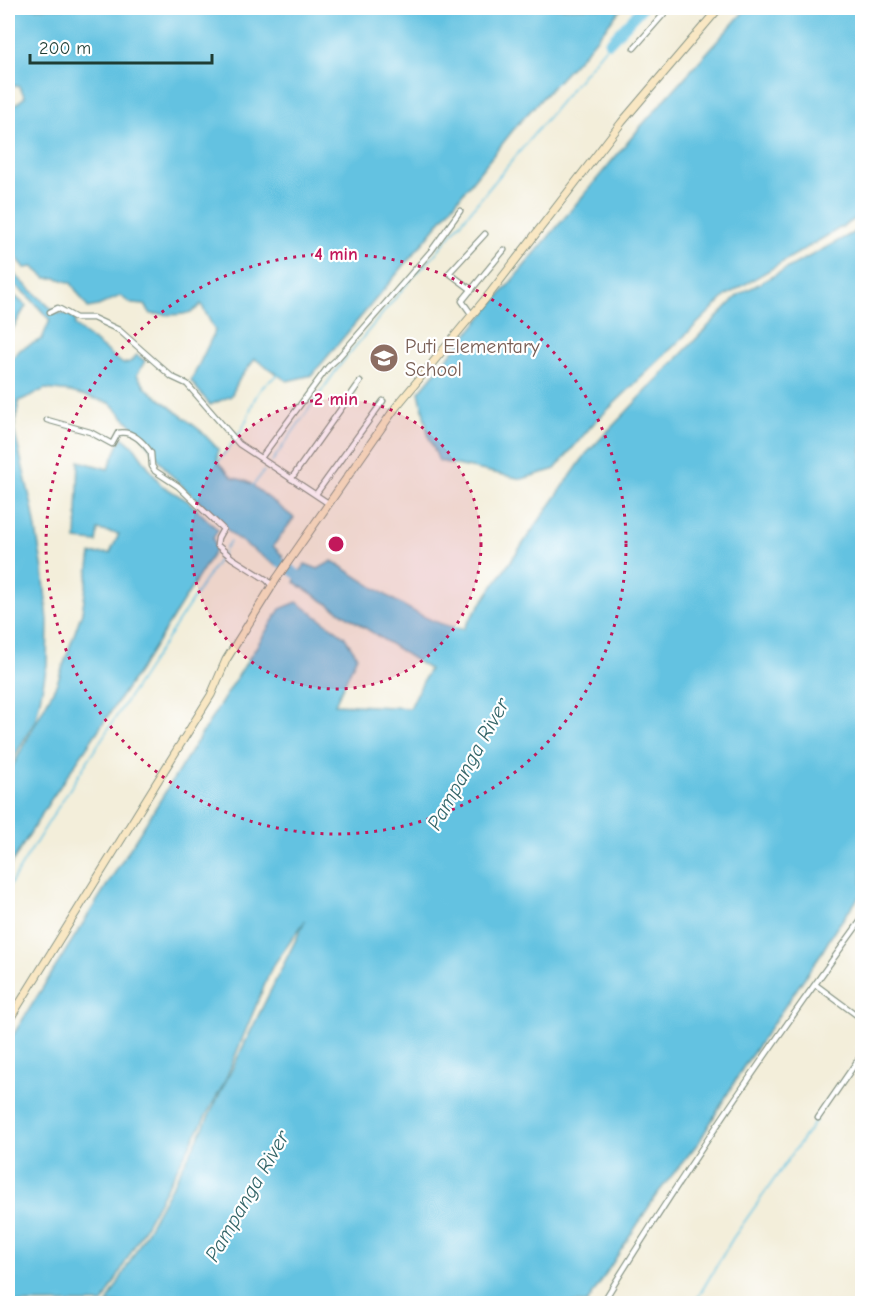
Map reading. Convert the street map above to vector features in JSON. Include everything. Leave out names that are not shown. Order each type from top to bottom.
[{"type":"street","points":[[634,48],[669,8]]},
{"type":"street","points":[[8,1022],[211,695],[226,660],[328,503],[396,407],[472,315],[622,122],[719,8]]},
{"type":"street","points":[[261,458],[328,367],[430,251],[460,211]]},
{"type":"street","points":[[472,290],[449,273],[485,234]]},
{"type":"street","points":[[472,315],[462,301],[504,250]]},
{"type":"street","points":[[53,310],[58,308],[80,319],[93,318],[119,330],[172,377],[187,384],[238,444],[328,503]]},
{"type":"street","points":[[291,479],[360,382]]},
{"type":"street","points":[[316,494],[383,402]]},
{"type":"street","points":[[47,420],[90,432],[112,444],[118,433],[132,434],[151,453],[152,466],[155,471],[178,486],[223,529],[217,545],[226,554],[267,580],[272,586]]},
{"type":"street","points":[[602,1304],[700,1151],[862,919]]},
{"type":"street","points":[[816,985],[862,1019]]},
{"type":"street","points":[[818,1118],[862,1054]]},
{"type":"water","points":[[8,8],[622,8],[586,51],[518,124],[427,238],[312,375],[287,381],[255,359],[240,378],[231,396],[210,405],[191,381],[215,331],[201,304],[197,309],[185,314],[151,314],[145,305],[132,304],[120,296],[88,308],[71,283],[57,278],[46,278],[33,267],[25,268],[8,247],[8,198],[15,182],[8,167],[8,110],[25,97],[19,86],[12,86],[8,91]]},
{"type":"water","points":[[747,8],[862,8],[862,215],[727,295],[593,424],[555,469],[522,479],[439,461],[429,438],[419,392],[642,125]]},
{"type":"water","name":"Pampanga River","points":[[862,228],[862,893],[744,1066],[699,1142],[657,1194],[587,1303],[107,1303],[195,1144],[305,921],[272,967],[224,1083],[103,1303],[8,1303],[8,1043],[280,609],[297,602],[344,636],[357,656],[335,704],[410,708],[429,669],[294,582],[305,564],[318,569],[332,561],[378,591],[431,620],[463,629],[586,454],[738,295]]},
{"type":"water","points":[[8,273],[13,273],[56,313],[68,314],[75,319],[75,326],[123,364],[130,362],[137,355],[145,361],[137,375],[146,388],[201,431],[218,449],[217,461],[232,477],[248,482],[294,518],[273,546],[283,556],[275,565],[235,537],[168,472],[140,434],[110,403],[71,392],[45,389],[19,401],[14,430],[32,506],[43,570],[48,621],[47,665],[36,719],[8,768],[8,362],[21,349],[42,339],[50,320],[8,279]]},
{"type":"water","points":[[8,290],[26,306],[8,337]]},
{"type":"water","points":[[122,437],[135,448],[161,485],[188,501],[218,530],[213,538],[216,549],[150,654],[50,801],[8,869],[8,775],[57,683],[82,612],[91,554],[110,553],[119,534],[98,530],[96,542],[76,540],[79,461],[108,469]]},
{"type":"waterway","points":[[609,43],[642,8]]},
{"type":"waterway","points":[[271,463],[340,365],[605,48]]},
{"type":"waterway","points":[[8,172],[11,182],[8,192]]},
{"type":"waterway","points":[[237,437],[256,395],[269,381],[280,374]]},
{"type":"waterway","points":[[217,463],[234,441]]},
{"type":"waterway","points":[[252,487],[264,471]]},
{"type":"waterway","points":[[225,549],[230,541]]},
{"type":"waterway","points":[[8,888],[223,553]]},
{"type":"waterway","points":[[269,554],[302,578],[311,580]]},
{"type":"waterway","points":[[694,1304],[733,1238],[816,1120]]},
{"type":"place","name":"Puti Elementary School","points":[[384,358]]}]
